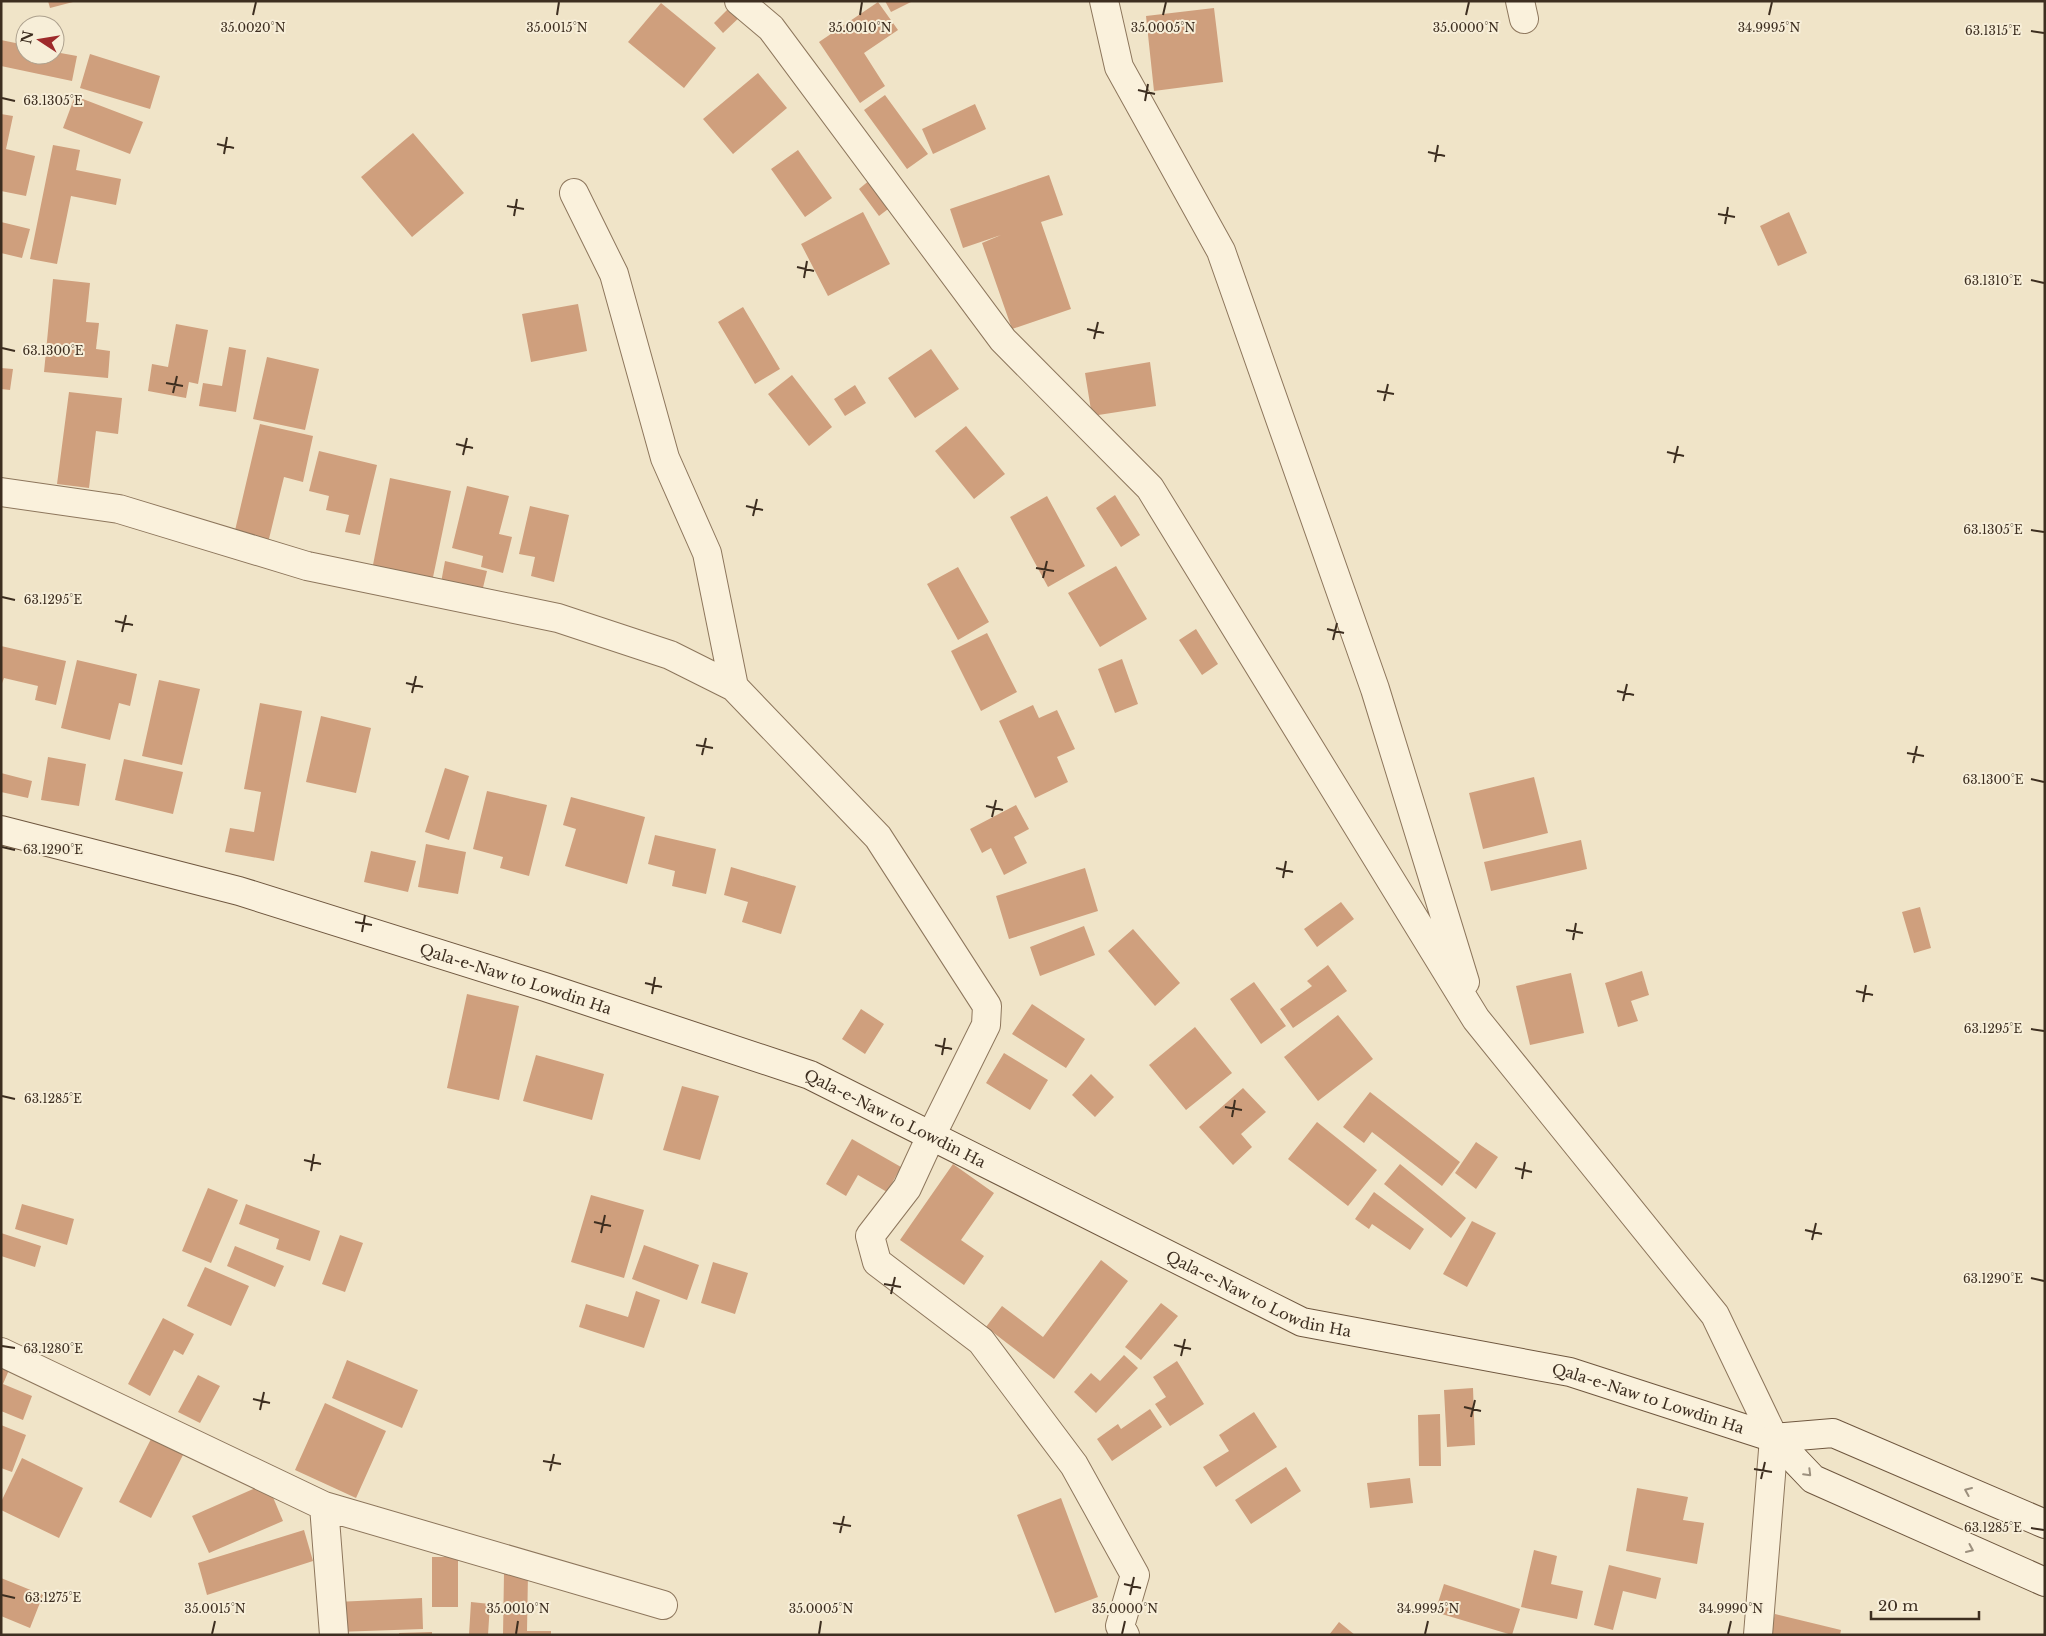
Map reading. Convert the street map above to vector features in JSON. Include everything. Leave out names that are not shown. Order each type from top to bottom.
[{"type":"street","points":[[739,1],[771,28],[1003,340],[1150,488],[1476,1019],[1716,1315],[1774,1438],[1758,1635]]},
{"type":"street","points":[[1104,1],[1119,67],[1221,251],[1375,689],[1476,1019]]},
{"type":"street","points":[[574,193],[614,274],[665,458],[707,553],[734,687]]},
{"type":"street","points":[[1,492],[119,510],[307,566],[558,618],[670,655],[734,687],[878,837],[987,1006],[986,1025],[907,1188],[870,1236],[877,1262],[981,1341],[1074,1465],[1135,1575],[1120,1626],[1125,1635]]},
{"type":"street","name":"Qala-e-Naw to Lowdin Ha","points":[[1,830],[239,891],[544,987],[810,1076],[1302,1322],[1570,1372],[1774,1438],[1833,1433],[2045,1524]]},
{"type":"street","points":[[1,1352],[324,1506],[663,1604]]},
{"type":"street","name":"Qala-e-Naw to Lowdin Ha","points":[[1774,1438],[1813,1479],[2045,1582]]},
{"type":"street","points":[[324,1506],[334,1635]]},
{"type":"building","points":[[48,1],[73,1],[73,2],[50,8]]},
{"type":"building","points":[[885,1],[913,1],[891,12]]},
{"type":"building","points":[[878,2],[898,30],[864,53],[885,86],[860,103],[819,42]]},
{"type":"building","points":[[661,3],[716,48],[684,88],[628,42]]},
{"type":"building","points":[[733,4],[743,14],[723,33],[714,23]]},
{"type":"building","points":[[1214,8],[1223,82],[1154,91],[1146,16]]},
{"type":"building","points":[[1,40],[15,43],[15,65],[65,65],[65,54],[77,56],[72,81],[1,66]]},
{"type":"building","points":[[90,54],[160,76],[150,109],[80,88]]},
{"type":"building","points":[[758,73],[787,108],[733,154],[703,119]]},
{"type":"building","points":[[885,95],[928,154],[907,169],[864,110]]},
{"type":"building","points":[[75,96],[143,122],[130,154],[63,128]]},
{"type":"building","points":[[975,104],[986,129],[933,154],[922,129]]},
{"type":"building","points":[[1,114],[13,116],[6,149],[35,156],[26,196],[1,191]]},
{"type":"building","points":[[413,133],[464,193],[412,237],[361,177]]},
{"type":"building","points":[[53,145],[80,150],[76,170],[121,179],[116,205],[71,196],[57,264],[30,259]]},
{"type":"building","points":[[798,150],[832,198],[805,217],[771,169]]},
{"type":"building","points":[[1049,175],[1063,215],[1041,222],[1071,309],[1012,329],[982,243],[1001,235],[963,248],[950,209]]},
{"type":"building","points":[[871,179],[892,206],[879,216],[859,189]]},
{"type":"building","points":[[863,212],[890,264],[828,296],[801,244]]},
{"type":"building","points":[[1789,212],[1807,253],[1778,266],[1760,226]]},
{"type":"building","points":[[1,222],[30,229],[22,258],[1,253]]},
{"type":"building","points":[[53,279],[90,283],[86,322],[99,323],[96,349],[110,351],[108,378],[44,372]]},
{"type":"building","points":[[578,304],[587,351],[531,362],[522,314]]},
{"type":"building","points":[[743,307],[780,369],[755,384],[718,322]]},
{"type":"building","points":[[176,324],[208,330],[198,384],[189,382],[186,398],[148,391],[152,364],[168,367]]},
{"type":"building","points":[[229,347],[246,350],[236,412],[199,406],[203,383],[222,386]]},
{"type":"building","points":[[931,349],[959,389],[915,418],[888,378]]},
{"type":"building","points":[[267,357],[319,369],[305,430],[253,419]]},
{"type":"building","points":[[1150,362],[1156,406],[1092,416],[1085,373]]},
{"type":"building","points":[[1,368],[13,369],[10,390],[1,389]]},
{"type":"building","points":[[792,375],[832,427],[809,446],[768,394]]},
{"type":"building","points":[[855,385],[866,403],[845,416],[834,399]]},
{"type":"building","points":[[69,392],[122,398],[118,434],[96,431],[89,488],[57,484]]},
{"type":"building","points":[[260,424],[313,436],[303,482],[284,477],[267,547],[233,539]]},
{"type":"building","points":[[966,426],[1005,474],[974,499],[935,451]]},
{"type":"building","points":[[319,451],[377,465],[360,535],[345,532],[349,515],[326,510],[329,496],[309,491]]},
{"type":"building","points":[[390,478],[451,491],[432,582],[372,570]]},
{"type":"building","points":[[467,486],[509,496],[499,534],[512,537],[503,573],[481,567],[483,556],[452,548]]},
{"type":"building","points":[[1115,495],[1140,535],[1121,547],[1096,508]]},
{"type":"building","points":[[1047,496],[1085,566],[1048,587],[1010,517]]},
{"type":"building","points":[[530,506],[569,515],[554,582],[531,576],[535,557],[519,554]]},
{"type":"building","points":[[445,561],[487,571],[481,596],[440,588]]},
{"type":"building","points":[[1116,566],[1147,619],[1100,647],[1068,593]]},
{"type":"building","points":[[958,567],[989,622],[958,640],[927,584]]},
{"type":"building","points":[[1196,629],[1218,664],[1202,675],[1179,640]]},
{"type":"building","points":[[987,633],[1017,692],[981,711],[951,651]]},
{"type":"building","points":[[1,646],[66,661],[56,705],[35,700],[38,686],[4,678],[1,686]]},
{"type":"building","points":[[1122,659],[1138,704],[1115,713],[1098,669]]},
{"type":"building","points":[[77,660],[137,674],[130,706],[119,703],[110,740],[61,728]]},
{"type":"building","points":[[159,680],[200,689],[182,765],[142,756]]},
{"type":"building","points":[[260,703],[302,711],[274,861],[225,852],[230,828],[254,832],[261,792],[244,789]]},
{"type":"building","points":[[1033,705],[1039,718],[1057,710],[1075,749],[1057,757],[1068,782],[1035,798],[999,721]]},
{"type":"building","points":[[321,716],[371,728],[356,793],[306,782]]},
{"type":"building","points":[[48,757],[86,764],[79,806],[41,800]]},
{"type":"building","points":[[124,759],[183,772],[173,814],[115,800]]},
{"type":"building","points":[[445,768],[469,776],[449,840],[425,832]]},
{"type":"building","points":[[1,773],[32,781],[28,798],[1,792]]},
{"type":"building","points":[[1534,777],[1548,833],[1483,849],[1469,793]]},
{"type":"building","points":[[487,791],[547,805],[529,876],[500,868],[503,857],[473,849]]},
{"type":"building","points":[[571,797],[645,817],[627,884],[565,866],[576,829],[563,825]]},
{"type":"building","points":[[1016,805],[1029,829],[1014,837],[1027,863],[1004,875],[991,848],[982,853],[970,829]]},
{"type":"building","points":[[655,835],[716,849],[706,894],[672,886],[675,871],[648,864]]},
{"type":"building","points":[[1581,840],[1587,869],[1491,891],[1484,862]]},
{"type":"building","points":[[426,844],[466,852],[458,894],[418,887]]},
{"type":"building","points":[[371,851],[416,861],[408,892],[364,882]]},
{"type":"building","points":[[731,867],[796,886],[781,934],[742,922],[748,902],[724,895]]},
{"type":"building","points":[[1085,868],[1098,911],[1009,939],[996,896]]},
{"type":"building","points":[[1341,902],[1354,919],[1317,947],[1304,929]]},
{"type":"building","points":[[1920,907],[1931,948],[1914,953],[1902,912]]},
{"type":"building","points":[[1084,926],[1095,955],[1040,976],[1030,947]]},
{"type":"building","points":[[1133,929],[1180,983],[1155,1006],[1108,951]]},
{"type":"building","points":[[1328,965],[1347,991],[1293,1028],[1280,1009],[1312,986],[1307,981]]},
{"type":"building","points":[[1642,971],[1649,995],[1631,1001],[1638,1021],[1618,1027],[1605,983]]},
{"type":"building","points":[[1571,973],[1584,1033],[1530,1045],[1516,986]]},
{"type":"building","points":[[1254,982],[1286,1026],[1261,1044],[1230,999]]},
{"type":"building","points":[[467,994],[519,1006],[499,1100],[447,1088]]},
{"type":"building","points":[[1032,1004],[1085,1039],[1066,1068],[1012,1034]]},
{"type":"building","points":[[861,1009],[884,1024],[865,1054],[842,1039]]},
{"type":"building","points":[[1338,1015],[1373,1059],[1318,1101],[1284,1057]]},
{"type":"building","points":[[1195,1027],[1232,1073],[1186,1110],[1149,1065]]},
{"type":"building","points":[[1004,1053],[1048,1080],[1030,1110],[986,1083]]},
{"type":"building","points":[[536,1055],[604,1074],[592,1120],[523,1101]]},
{"type":"building","points":[[1091,1074],[1114,1097],[1095,1117],[1072,1095]]},
{"type":"building","points":[[682,1086],[719,1096],[700,1160],[663,1150]]},
{"type":"building","points":[[1243,1088],[1266,1112],[1241,1134],[1252,1147],[1233,1165],[1199,1127]]},
{"type":"building","points":[[1370,1092],[1460,1162],[1442,1186],[1372,1132],[1364,1143],[1343,1127]]},
{"type":"building","points":[[1317,1122],[1377,1170],[1348,1206],[1288,1159]]},
{"type":"building","points":[[852,1139],[901,1167],[887,1192],[858,1175],[846,1196],[826,1184]]},
{"type":"building","points":[[1476,1142],[1498,1157],[1476,1189],[1455,1173]]},
{"type":"building","points":[[953,1164],[994,1193],[961,1240],[984,1256],[964,1285],[900,1240]]},
{"type":"building","points":[[1400,1164],[1466,1218],[1451,1238],[1384,1184]]},
{"type":"building","points":[[208,1188],[238,1200],[211,1263],[182,1251]]},
{"type":"building","points":[[1374,1192],[1424,1229],[1410,1250],[1372,1224],[1369,1229],[1355,1219]]},
{"type":"building","points":[[591,1195],[644,1210],[624,1278],[571,1262]]},
{"type":"building","points":[[22,1204],[74,1219],[67,1245],[15,1229]]},
{"type":"building","points":[[246,1204],[320,1231],[310,1261],[276,1249],[279,1239],[239,1224]]},
{"type":"building","points":[[1472,1221],[1496,1233],[1467,1287],[1443,1274]]},
{"type":"building","points":[[1,1233],[41,1246],[35,1267],[1,1256]]},
{"type":"building","points":[[340,1235],[363,1243],[345,1292],[322,1284]]},
{"type":"building","points":[[644,1245],[699,1265],[687,1300],[632,1279]]},
{"type":"building","points":[[235,1246],[284,1266],[275,1287],[227,1266]]},
{"type":"building","points":[[1101,1260],[1128,1281],[1054,1379],[986,1327],[1002,1306],[1043,1337]]},
{"type":"building","points":[[713,1262],[748,1273],[735,1314],[701,1303]]},
{"type":"building","points":[[205,1267],[249,1286],[231,1326],[187,1306]]},
{"type":"building","points":[[636,1291],[660,1300],[644,1348],[579,1327],[586,1304],[628,1317]]},
{"type":"building","points":[[1161,1303],[1178,1316],[1141,1360],[1125,1347]]},
{"type":"building","points":[[163,1318],[194,1334],[183,1355],[174,1350],[150,1396],[128,1384]]},
{"type":"building","points":[[1124,1355],[1138,1368],[1096,1413],[1074,1392],[1091,1373],[1100,1381]]},
{"type":"building","points":[[347,1360],[418,1390],[402,1428],[332,1398]]},
{"type":"building","points":[[1177,1361],[1204,1404],[1170,1426],[1155,1404],[1166,1397],[1153,1377]]},
{"type":"building","points":[[1,1367],[9,1370],[3,1384],[32,1396],[23,1420],[1,1411]]},
{"type":"building","points":[[198,1375],[220,1386],[200,1423],[178,1412]]},
{"type":"building","points":[[1473,1388],[1475,1445],[1447,1447],[1444,1390]]},
{"type":"building","points":[[325,1403],[386,1431],[356,1498],[295,1470]]},
{"type":"building","points":[[1150,1409],[1162,1427],[1112,1461],[1097,1439],[1118,1424],[1121,1429]]},
{"type":"building","points":[[1254,1412],[1277,1447],[1216,1487],[1203,1467],[1229,1451],[1219,1435]]},
{"type":"building","points":[[1440,1414],[1441,1466],[1419,1466],[1418,1415]]},
{"type":"building","points":[[1,1425],[26,1435],[12,1472],[1,1468]]},
{"type":"building","points":[[152,1437],[184,1453],[151,1518],[119,1502]]},
{"type":"building","points":[[22,1458],[83,1488],[59,1538],[1,1510],[1,1502]]},
{"type":"building","points":[[1286,1467],[1301,1491],[1251,1524],[1235,1500]]},
{"type":"building","points":[[1410,1478],[1413,1503],[1370,1508],[1367,1483]]},
{"type":"building","points":[[267,1483],[283,1521],[209,1553],[192,1516]]},
{"type":"building","points":[[1637,1488],[1688,1497],[1683,1520],[1704,1523],[1697,1564],[1626,1551]]},
{"type":"building","points":[[1061,1498],[1098,1597],[1055,1613],[1017,1515]]},
{"type":"building","points":[[304,1530],[313,1561],[207,1595],[198,1563]]},
{"type":"building","points":[[1534,1550],[1557,1556],[1551,1584],[1583,1591],[1577,1619],[1521,1607]]},
{"type":"building","points":[[432,1557],[458,1557],[458,1607],[432,1607]]},
{"type":"building","points":[[1609,1565],[1661,1578],[1656,1599],[1623,1591],[1613,1630],[1594,1625]]},
{"type":"building","points":[[504,1573],[528,1573],[527,1631],[551,1631],[551,1635],[503,1635]]},
{"type":"building","points":[[1,1578],[43,1595],[30,1628],[1,1616]]},
{"type":"building","points":[[1444,1584],[1520,1609],[1512,1635],[1435,1612]]},
{"type":"building","points":[[422,1598],[423,1629],[336,1632],[336,1602]]},
{"type":"building","points":[[471,1602],[490,1604],[488,1635],[469,1635]]},
{"type":"building","points":[[1775,1614],[1841,1630],[1840,1635],[1770,1635]]},
{"type":"building","points":[[1339,1622],[1355,1635],[1329,1635]]},
{"type":"building","points":[[432,1632],[432,1635],[399,1635],[399,1633]]}]
